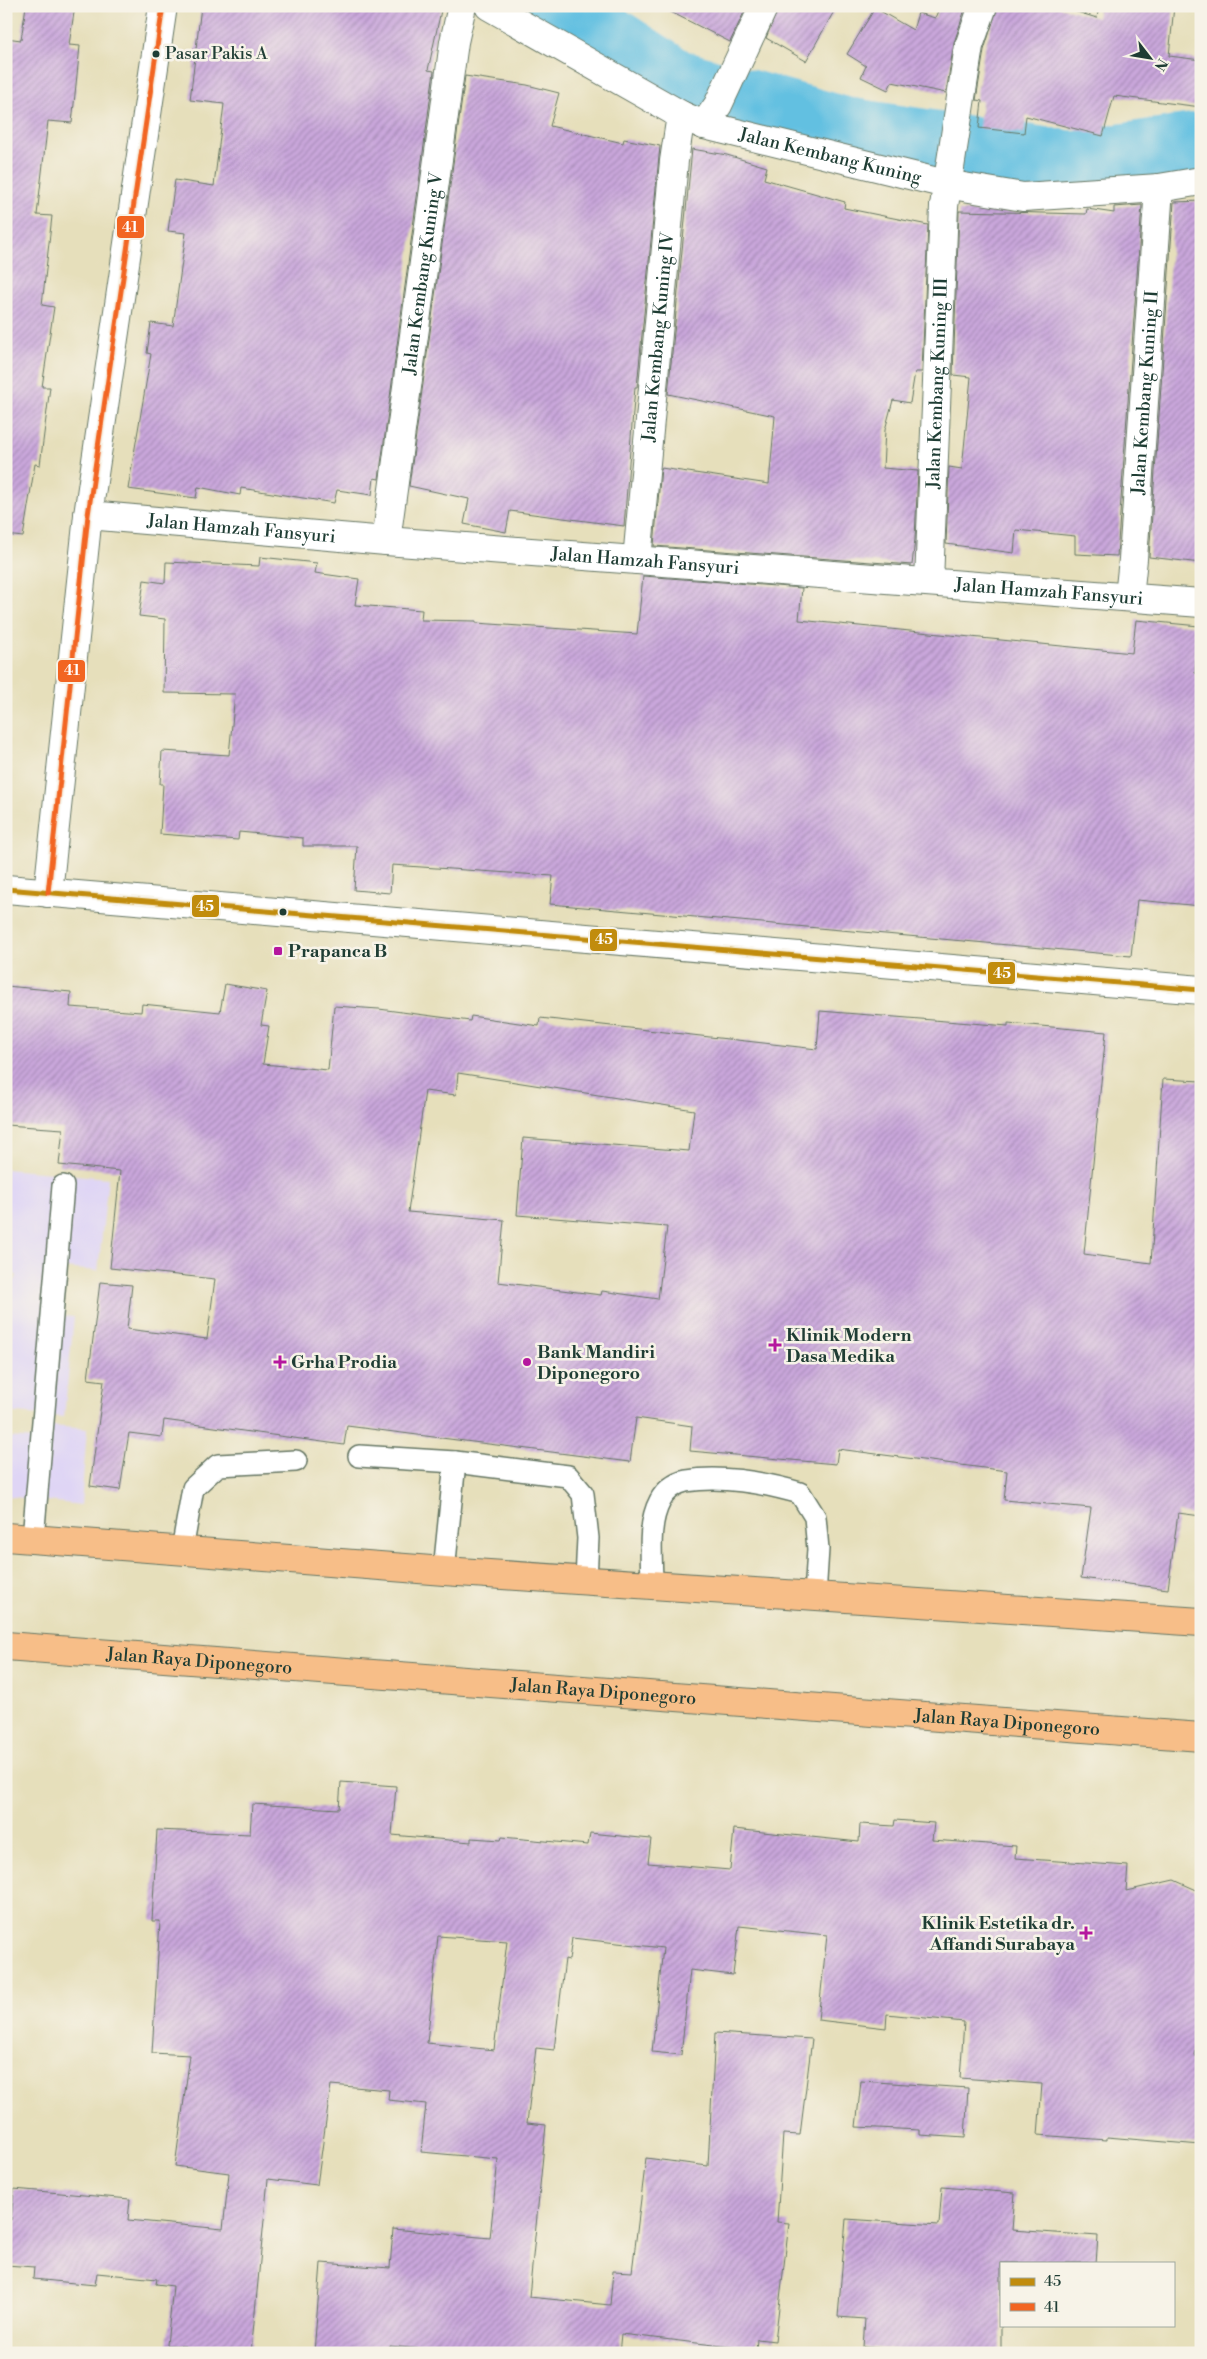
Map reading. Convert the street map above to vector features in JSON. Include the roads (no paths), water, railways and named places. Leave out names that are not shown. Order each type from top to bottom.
[{"type":"highway","points":[[6,1537],[444,1571],[1201,1622]]},
{"type":"highway","name":"Jalan Raya Diponegoro","points":[[6,1646],[1201,1737]]},
{"type":"street","points":[[48,893],[88,515],[163,6]]},
{"type":"street","name":"Jalan Kembang Kuning V","points":[[386,541],[454,42],[462,6]]},
{"type":"street","name":"Jalan Kembang Kuning","points":[[489,6],[701,115],[946,184],[1023,197],[1159,188],[1201,182]]},
{"type":"street","name":"Jalan Kembang Kuning IV","points":[[637,560],[673,170],[701,115],[734,70],[764,6]]},
{"type":"street","name":"Jalan Kembang Kuning III","points":[[929,582],[946,184],[957,126],[968,46],[983,6]]},
{"type":"street","name":"Jalan Kembang Kuning II","points":[[1129,597],[1159,188]]},
{"type":"street","name":"Jalan Hamzah Fansyuri","points":[[88,515],[386,541],[1201,603]]},
{"type":"street","points":[[6,889],[1201,990]]},
{"type":"lane","points":[[33,1539],[63,1186]]},
{"type":"lane","points":[[359,1456],[455,1462],[568,1476],[583,1494],[588,1538],[586,1580]]},
{"type":"lane","points":[[182,1550],[193,1488],[218,1465],[296,1461]]},
{"type":"lane","points":[[444,1571],[455,1462]]},
{"type":"lane","points":[[652,1585],[653,1520],[663,1496],[668,1489],[685,1481],[720,1480],[773,1486],[800,1493],[815,1517],[818,1549],[815,1596]]},
{"type":"waterway","points":[[559,6],[676,82],[845,130],[1071,164],[1201,145]]},
{"type":"place","name":"Pasar Pakis A","points":[[156,54]]},
{"type":"place","name":"Prapanca B","points":[[278,951]]},
{"type":"place","name":"Klinik Modern Dasa Medika","points":[[775,1345]]},
{"type":"place","name":"Grha Prodia","points":[[280,1362]]},
{"type":"place","name":"Bank Mandiri Diponegoro","points":[[527,1362]]},
{"type":"place","name":"Klinik Estetika dr. Affandi Surabaya","points":[[1086,1933]]}]
